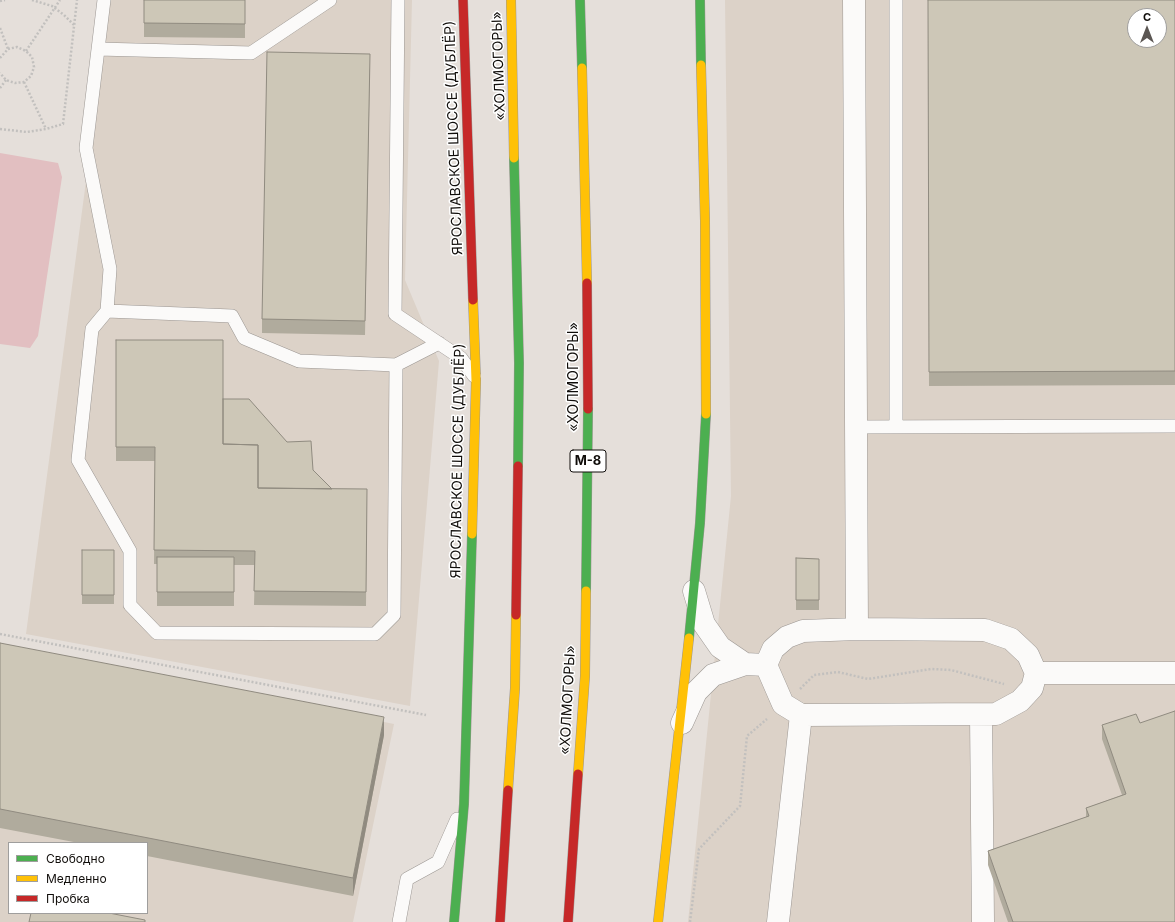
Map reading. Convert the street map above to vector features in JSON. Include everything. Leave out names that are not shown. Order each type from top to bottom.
[{"type":"main road","name":"ЯРОСЛАВСКОЕ ШОССЕ (ДУБЛЁР)","points":[[454,922],[464,804],[476,380],[463,0]]},
{"type":"main road","name":"«ХОЛМОГОРЫ»","points":[[500,922],[515,688],[519,363],[511,0]]},
{"type":"main road","name":"«ХОЛМОГОРЫ»","points":[[568,922],[585,676],[588,446],[589,358],[580,0]]},
{"type":"main road","points":[[658,922],[694,591],[700,523],[706,407],[705,213],[700,0]]},
{"type":"street","points":[[854,0],[857,629]]},
{"type":"street","points":[[694,591],[704,624],[720,647],[755,664],[792,710],[778,922]]},
{"type":"street","points":[[678,732],[696,692],[714,675],[755,664],[787,637],[803,631],[857,629],[985,630],[1011,639],[1028,654],[1036,673],[1032,688],[1020,701],[996,714],[981,715],[792,710]]},
{"type":"street","points":[[1036,673],[1175,673]]},
{"type":"street","points":[[981,715],[982,922]]},
{"type":"lane","points":[[104,0],[86,148],[110,269],[107,311],[92,328],[78,460],[130,551],[130,605],[157,633],[375,634],[394,615],[396,365]]},
{"type":"lane","points":[[98,49],[251,53],[330,0]]},
{"type":"lane","points":[[398,0],[395,314],[461,358],[476,380]]},
{"type":"lane","points":[[896,0],[896,427]]},
{"type":"lane","points":[[107,311],[232,316],[244,338],[299,361],[396,365],[440,343]]},
{"type":"lane","points":[[856,427],[1175,426]]},
{"type":"lane","points":[[399,922],[407,879],[438,862],[464,804]]},
{"type":"path","points":[[0,1],[5,0]]},
{"type":"path","points":[[32,0],[54,8],[74,25]]},
{"type":"path","points":[[26,50],[60,0]]},
{"type":"path","points":[[0,129],[27,132],[63,124],[77,0]]},
{"type":"path","points":[[0,28],[8,49]]},
{"type":"path","points":[[0,58],[8,49],[17,48],[26,50],[32,57],[34,66],[31,76],[24,82],[15,83],[6,80],[0,73]]},
{"type":"path","points":[[0,88],[6,80]]},
{"type":"path","points":[[24,82],[46,129]]},
{"type":"path","points":[[0,634],[426,715]]},
{"type":"path","points":[[690,922],[699,849],[740,806],[747,736],[792,710],[814,675],[838,672],[868,679],[931,669],[950,670],[1009,686],[1020,701]]},
{"type":"shaded area","points":[[110,0],[412,0],[405,280],[439,361],[410,706],[26,634]]},
{"type":"shaded area","points":[[725,0],[1175,0],[1175,922],[688,922],[731,496]]},
{"type":"shaded area","points":[[0,153],[58,163],[62,177],[38,336],[30,348],[0,344]]},
{"type":"shaded area","points":[[0,645],[394,724],[353,922],[0,922]]},
{"type":"building","points":[[144,0],[245,0],[245,24],[144,23]]},
{"type":"building","points":[[928,0],[1175,0],[1175,371],[929,372]]},
{"type":"building","points":[[267,52],[370,54],[365,321],[262,319]]},
{"type":"building","points":[[116,340],[223,340],[223,444],[258,445],[258,488],[367,489],[366,592],[254,591],[255,551],[154,550],[155,447],[116,447]]},
{"type":"building","points":[[223,399],[249,399],[287,442],[311,441],[313,470],[332,489],[258,488],[258,445],[223,444]]},
{"type":"building","points":[[82,550],[114,550],[114,595],[82,595]]},
{"type":"building","points":[[157,557],[234,557],[234,592],[157,592]]},
{"type":"building","points":[[796,558],[819,559],[819,600],[796,600]]},
{"type":"building","points":[[0,643],[384,717],[353,878],[0,809]]},
{"type":"building","points":[[1175,711],[1175,922],[1013,922],[988,851],[1089,816],[1086,808],[1126,794],[1102,725],[1136,714],[1140,723]]},
{"type":"building","points":[[31,914],[114,914],[145,920],[145,922],[29,922]]},
{"type":"traffic: fast","points":[[580,0],[582,68]]},
{"type":"traffic: fast","points":[[700,0],[701,65]]},
{"type":"traffic: fast","points":[[514,158],[519,363],[518,466]]},
{"type":"traffic: fast","points":[[586,591],[588,409]]},
{"type":"traffic: fast","points":[[689,638],[700,523],[706,414]]},
{"type":"traffic: fast","points":[[454,922],[464,804],[472,534]]},
{"type":"traffic: slow","points":[[511,0],[514,158]]},
{"type":"traffic: slow","points":[[701,65],[705,221],[706,414]]},
{"type":"traffic: slow","points":[[582,68],[587,283]]},
{"type":"traffic: slow","points":[[472,534],[476,380],[473,300]]},
{"type":"traffic: slow","points":[[578,774],[585,676],[586,591]]},
{"type":"traffic: slow","points":[[508,790],[515,688],[516,615]]},
{"type":"traffic: slow","points":[[658,922],[689,638]]},
{"type":"traffic: jam","points":[[463,0],[473,300]]},
{"type":"traffic: jam","points":[[587,283],[588,409]]},
{"type":"traffic: jam","points":[[516,615],[518,466]]},
{"type":"traffic: jam","points":[[568,922],[578,774]]},
{"type":"traffic: jam","points":[[500,922],[508,790]]}]
